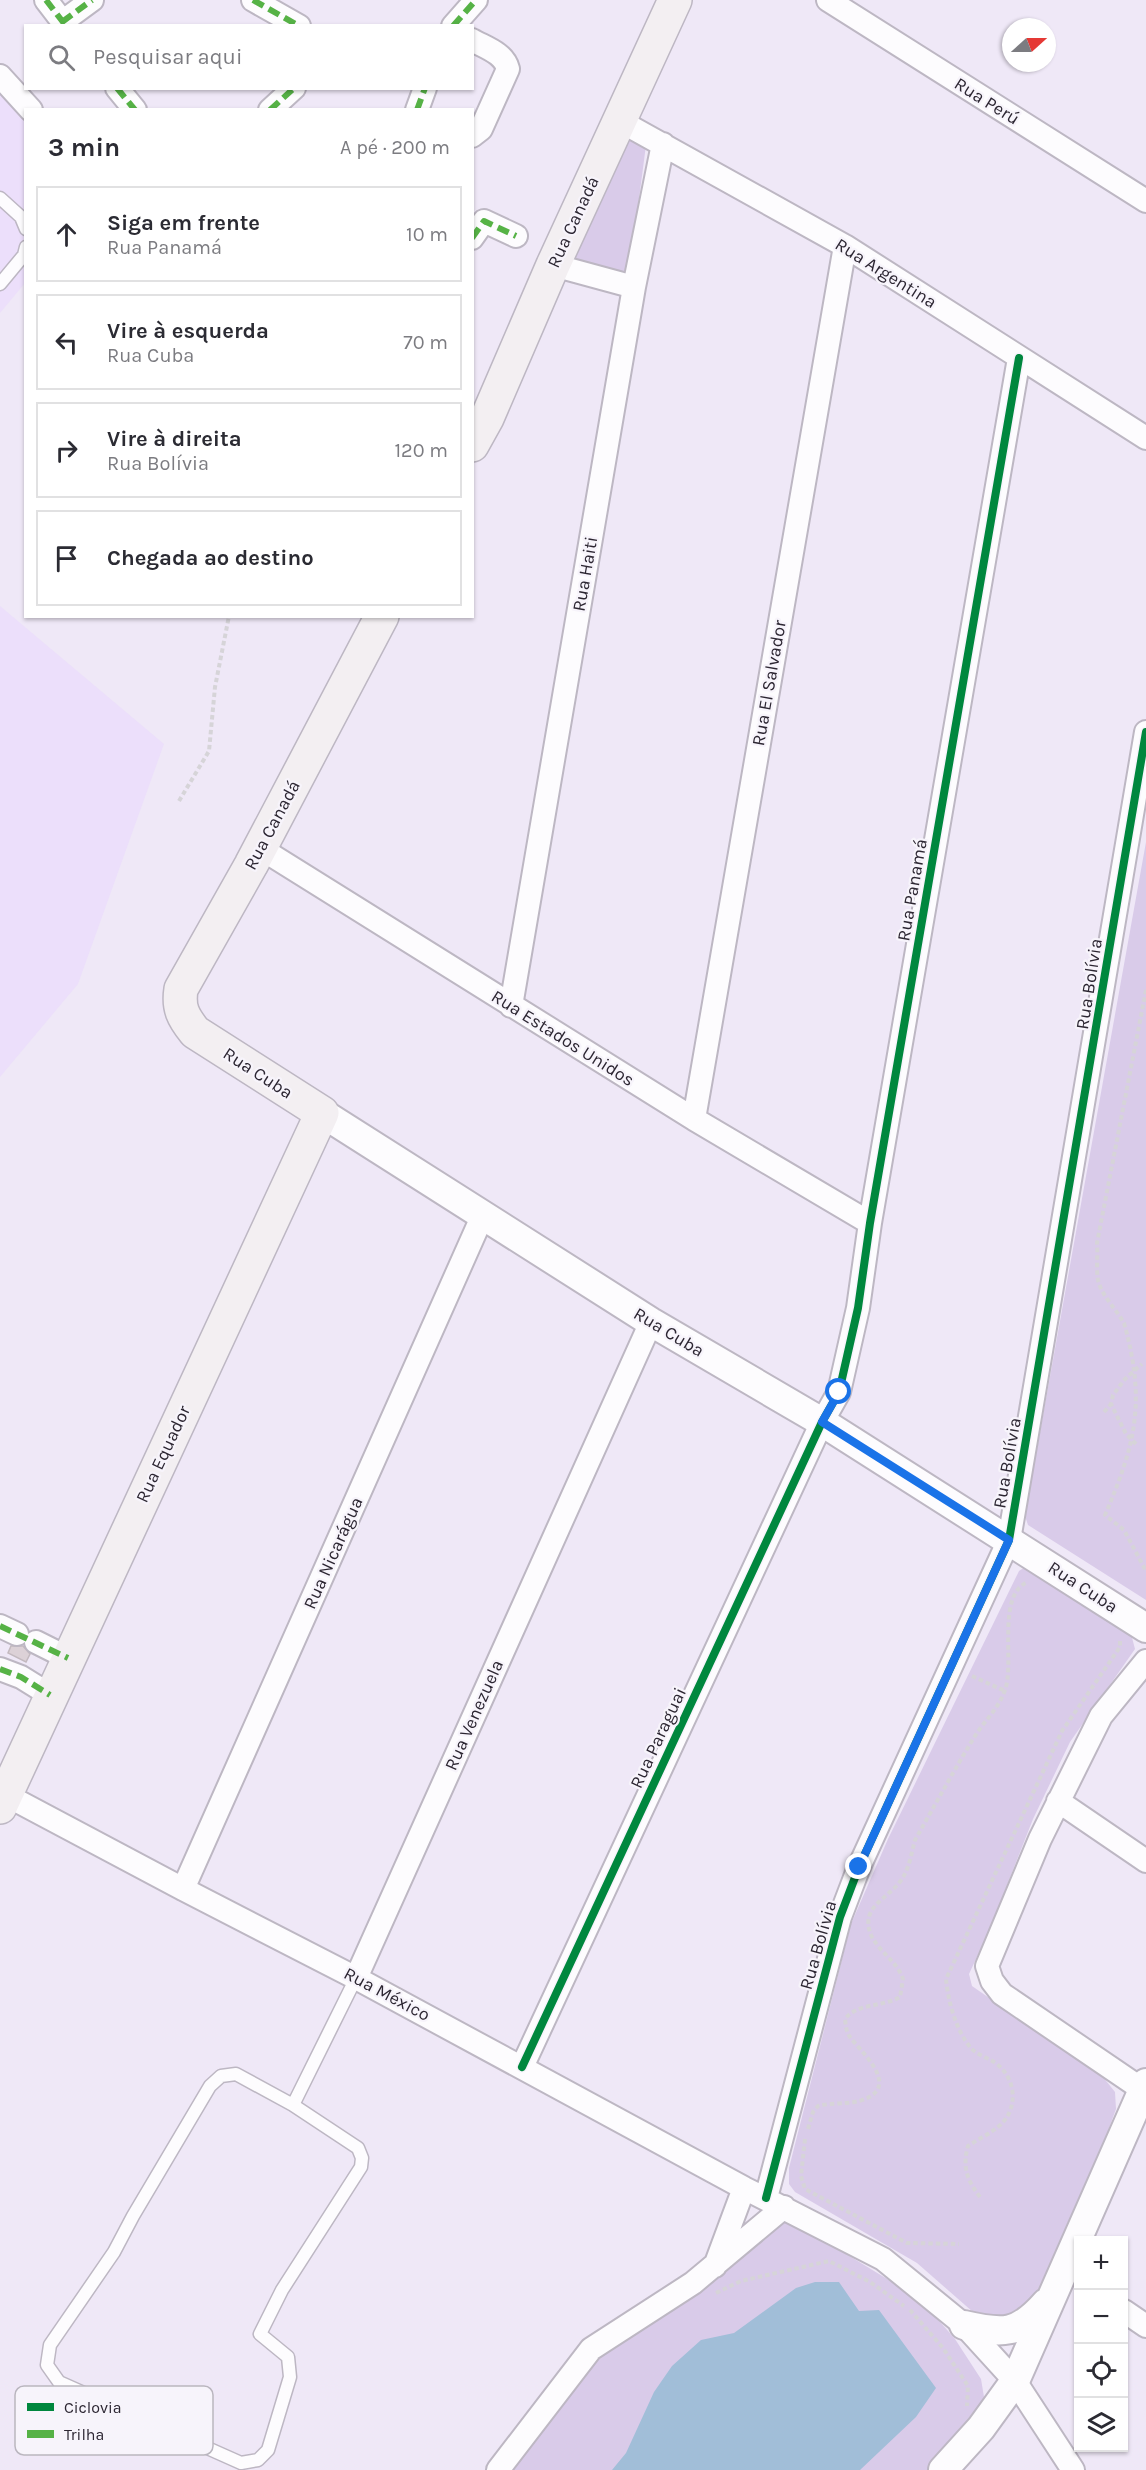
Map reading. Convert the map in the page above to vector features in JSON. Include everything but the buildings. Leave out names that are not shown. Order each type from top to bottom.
[{"type":"main road","name":"Rua Canadá","points":[[474,441],[487,418],[553,265],[620,120],[666,8]]},
{"type":"main road","name":"Rua Canadá","points":[[195,1032],[184,1018],[179,1004],[181,989],[260,848],[381,618]]},
{"type":"main road","name":"Rua Cuba","points":[[195,1032],[322,1113]]},
{"type":"main road","name":"Rua Equador","points":[[3,1801],[50,1695],[322,1113]]},
{"type":"street","points":[[46,0],[64,24],[93,0]]},
{"type":"street","points":[[253,0],[295,24]]},
{"type":"street","points":[[455,24],[476,0]]},
{"type":"street","name":"Rua Perú","points":[[828,0],[1146,201]]},
{"type":"street","points":[[474,41],[499,54],[506,61],[508,69],[481,129],[474,134]]},
{"type":"street","points":[[0,75],[29,108]]},
{"type":"street","points":[[119,90],[133,108]]},
{"type":"street","points":[[272,108],[292,90]]},
{"type":"street","points":[[418,108],[424,90]]},
{"type":"street","name":"Rua Argentina","points":[[620,120],[845,246],[1146,438]]},
{"type":"street","name":"Rua Haiti","points":[[511,1006],[634,287],[663,144]]},
{"type":"street","points":[[474,235],[484,221],[516,236]]},
{"type":"street","name":"Rua El Salvador","points":[[694,1119],[845,246]]},
{"type":"street","points":[[553,265],[634,287]]},
{"type":"street","name":"Rua Panamá","points":[[822,1422],[839,1392],[858,1308],[870,1223],[1019,358]]},
{"type":"street","name":"Rua Bolívia","points":[[775,2203],[840,1917],[859,1867],[1009,1540],[1146,732]]},
{"type":"street","name":"Rua Estados Unidos","points":[[260,848],[694,1119],[870,1223]]},
{"type":"street","name":"Rua Cuba","points":[[322,1113],[482,1217],[651,1322],[822,1422],[1146,1628]]},
{"type":"street","name":"Rua Nicarágua","points":[[183,1889],[482,1217]]},
{"type":"street","name":"Rua Venezuela","points":[[356,1978],[651,1322]]},
{"type":"street","name":"Rua Paraguai","points":[[522,2067],[822,1422]]},
{"type":"street","points":[[18,1634],[68,1658]]},
{"type":"street","points":[[943,2470],[981,2428],[1014,2381],[1065,2281],[1145,2088],[1002,1994],[992,1981],[987,1966],[1040,1839],[1101,1716],[1146,1661]]},
{"type":"street","points":[[0,1669],[21,1677],[50,1695]]},
{"type":"street","name":"Rua México","points":[[3,1801],[183,1889],[356,1978],[744,2188],[883,2259],[964,2325],[1014,2381],[1073,2470]]},
{"type":"street","points":[[1058,1801],[1146,1861]]},
{"type":"street","points":[[715,2267],[744,2188]]},
{"type":"street","points":[[498,2470],[591,2349],[715,2267],[775,2203]]},
{"type":"street","points":[[964,2325],[994,2332],[1012,2329],[1033,2318],[1065,2281]]},
{"type":"street","points":[[1128,2314],[1146,2326]]},
{"type":"lane","points":[[0,198],[21,217],[24,224]]},
{"type":"lane","points":[[0,284],[24,255]]},
{"type":"lane","name":"Rua Venezuela","points":[[293,2105],[356,1978]]},
{"type":"lane","points":[[69,2386],[60,2382],[47,2365],[50,2345],[114,2252],[210,2085],[221,2076],[236,2074],[293,2105],[358,2148],[362,2158],[361,2166],[282,2290],[260,2334],[288,2357],[290,2377],[268,2450],[258,2460],[242,2463],[213,2450]]},
{"type":"path","points":[[179,801],[209,751],[214,687],[228,618]]},
{"type":"path","points":[[1138,1353],[1124,1323],[1098,1282],[1097,1243],[1146,990]]},
{"type":"path","points":[[1140,1358],[1143,1369]]},
{"type":"path","points":[[1104,1412],[1125,1379],[1142,1364]]},
{"type":"path","points":[[1111,1404],[1126,1434],[1137,1441],[1106,1515],[1124,1530],[1146,1571]]},
{"type":"path","points":[[959,2244],[907,2243],[805,2188],[801,2176],[802,2158],[813,2112],[818,2106],[865,2099],[876,2090],[877,2069],[850,2037],[845,2019],[854,2011],[881,2005],[900,1996],[903,1979],[895,1965],[881,1952],[872,1936],[868,1917],[872,1907],[900,1883],[911,1857],[915,1840],[976,1733],[996,1709],[1005,1691],[1010,1671],[1008,1618],[1010,1605],[1024,1583],[1029,1581]]},
{"type":"path","points":[[980,2197],[972,2187],[965,2170],[968,2146],[1004,2122],[1010,2112],[1013,2091],[1004,2071],[971,2048],[957,2024],[947,1991],[946,1978],[1062,1731],[1120,1647],[1121,1640],[1114,1632]]},
{"type":"path","points":[[972,1676],[1005,1691]]},
{"type":"path","points":[[710,2296],[741,2281],[829,2261],[870,2283],[910,2310],[943,2348],[968,2386],[967,2410]]},
{"type":"shaded area","points":[[0,84],[24,110],[24,284],[0,313]]},
{"type":"shaded area","points":[[622,134],[646,145],[630,268],[622,274],[572,262]]},
{"type":"shaded area","points":[[0,606],[164,744],[78,984],[0,1077]]},
{"type":"shaded area","points":[[1146,842],[1146,1600],[1028,1525],[1025,1516]]},
{"type":"shaded area","points":[[1025,1567],[1130,1630],[1135,1649],[1070,1742],[1033,1819],[989,1931],[969,1974],[972,1986],[1103,2077],[1115,2092],[1116,2109],[1032,2304],[1021,2317],[981,2319],[917,2263],[795,2192],[789,2184],[789,2168],[851,1924],[888,1839],[1019,1571]]},
{"type":"shaded area","points":[[787,2218],[920,2299],[955,2339],[981,2379],[984,2397],[977,2420],[927,2470],[508,2470],[598,2350],[683,2304]]},
{"type":"water","points":[[815,2282],[839,2282],[859,2311],[879,2310],[936,2388],[916,2417],[860,2470],[612,2470],[626,2453],[654,2392],[672,2366],[701,2340],[734,2333],[796,2288]]},
{"type":"marked path","points":[[46,0],[64,24]]},
{"type":"marked path","points":[[62,22],[92,0]]},
{"type":"marked path","points":[[253,0],[295,24]]},
{"type":"marked path","points":[[455,24],[476,0]]},
{"type":"marked path","points":[[119,90],[133,108]]},
{"type":"marked path","points":[[272,108],[292,90]]},
{"type":"marked path","points":[[418,108],[424,90]]},
{"type":"marked path","points":[[474,235],[484,221],[516,236]]},
{"type":"marked path","points":[[0,1626],[68,1658]]},
{"type":"marked path","points":[[0,1669],[21,1677],[50,1695]]},
{"type":"cycle path","points":[[522,2067],[822,1422],[839,1392],[858,1308],[870,1223],[1019,358]]},
{"type":"cycle path","points":[[766,2198],[840,1917],[859,1867],[1009,1540],[1146,732]]},
{"type":"route","points":[[839,1392],[822,1422],[1009,1540],[859,1867]]}]
